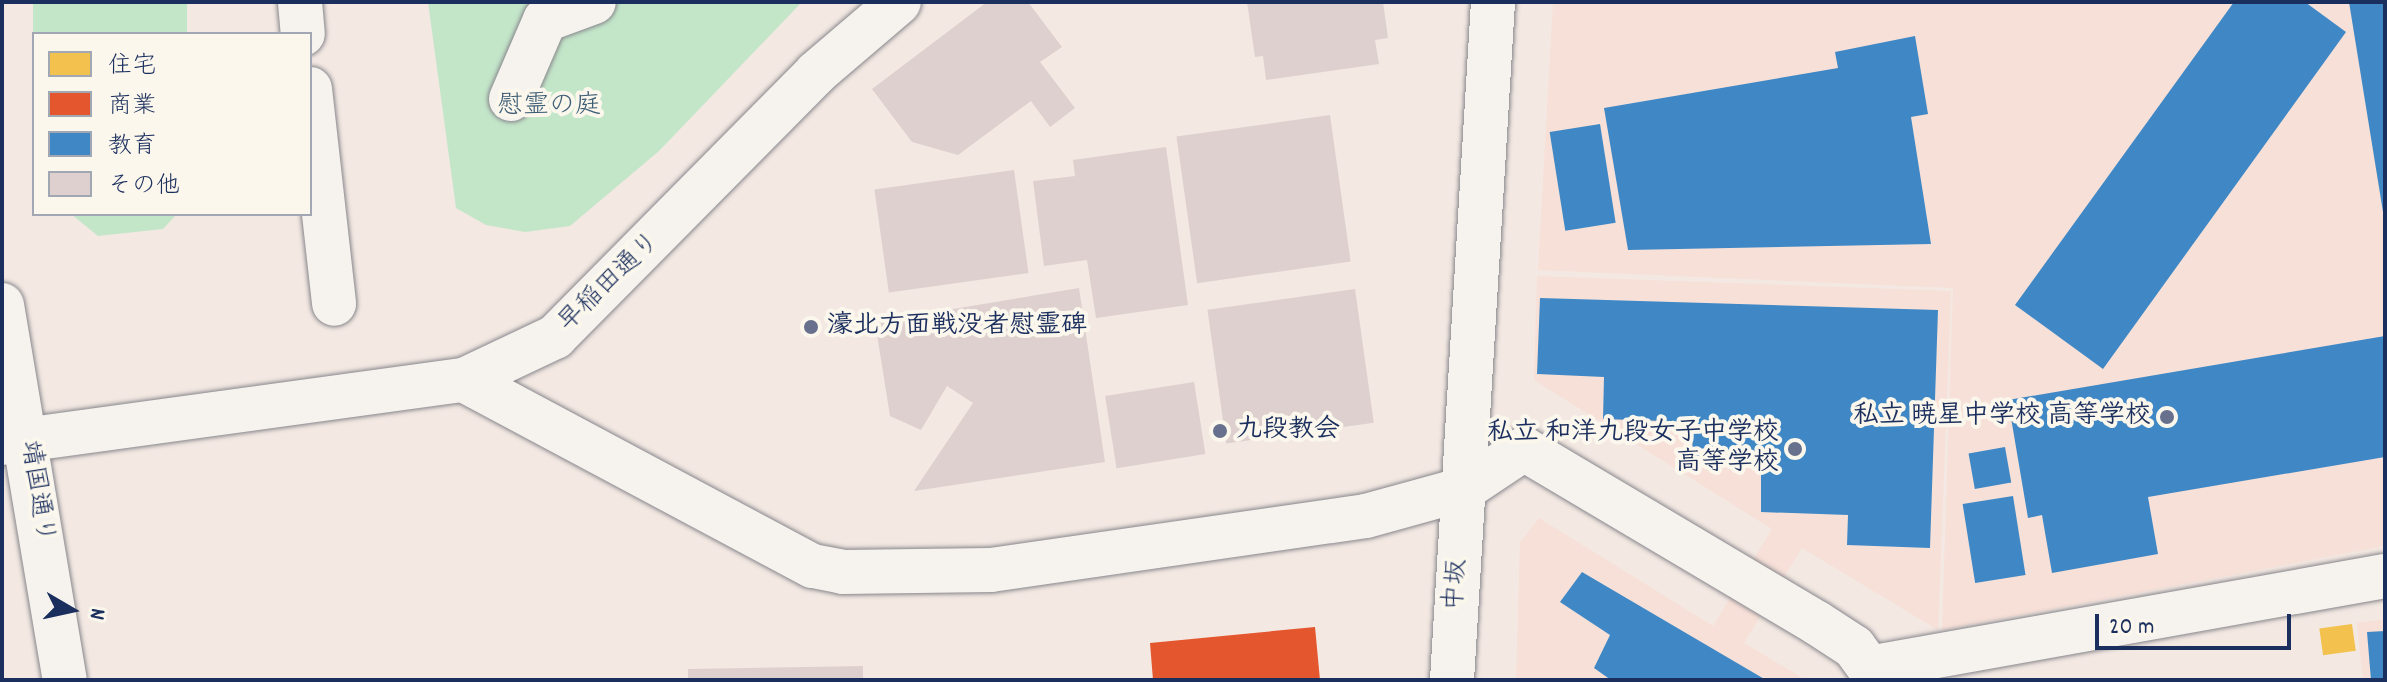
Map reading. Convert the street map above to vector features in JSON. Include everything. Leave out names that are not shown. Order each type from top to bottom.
[{"type":"street","points":[[300,2],[303,32]]},
{"type":"street","points":[[511,99],[541,11],[594,2]]},
{"type":"street","name":"中坂","points":[[1452,680],[1493,2]]},
{"type":"street","name":"早稲田通り","points":[[15,441],[464,380],[555,337],[816,73],[888,6]]},
{"type":"street","points":[[312,107],[334,304]]},
{"type":"street","name":"靖国通り","points":[[2,305],[15,441],[65,680]]},
{"type":"street","points":[[464,380],[813,566],[843,572],[991,570],[1366,516],[1464,489],[1524,449],[1817,623],[1869,674],[2385,576]]},
{"type":"shaded area","name":"私立 暁星中学校 高等学校","points":[[1553,2],[2385,2],[2385,546],[1942,630],[1953,288],[1538,270]]},
{"type":"shaded area","name":"私立 和洋九段女子中学校 高等学校","points":[[1537,276],[1951,291],[1938,630],[1802,548],[1744,643],[1806,680],[1516,680],[1520,542],[1539,518],[1713,626],[1772,529],[1534,380]]},
{"type":"shaded area","points":[[2385,619],[2385,680],[2363,680],[2357,623]]},
{"type":"green space","points":[[33,2],[187,2],[187,32],[33,32]]},
{"type":"green space","name":"慰霊の庭","points":[[428,2],[802,2],[659,151],[570,226],[525,232],[486,225],[456,208]]},
{"type":"green space","points":[[73,216],[175,216],[163,229],[98,236]]},
{"type":"building: 住宅","points":[[2352,624],[2356,651],[2323,655],[2319,629]]},
{"type":"building: 商業","points":[[1315,627],[1320,680],[1153,680],[1150,643]]},
{"type":"building: 教育","points":[[2234,2],[2305,2],[2346,32],[2103,369],[2015,305]]},
{"type":"building: 教育","points":[[2349,2],[2385,2],[2385,212],[2383,212]]},
{"type":"building: 教育","points":[[1915,36],[1928,114],[1911,117],[1931,244],[1628,250],[1604,108],[1838,68],[1835,52]]},
{"type":"building: 教育","points":[[1600,124],[1616,223],[1565,231],[1550,132]]},
{"type":"building: 教育","points":[[1540,298],[1938,310],[1930,548],[1847,545],[1848,515],[1761,512],[1761,465],[1692,462],[1693,422],[1603,419],[1604,377],[1537,374]]},
{"type":"building: 教育","points":[[2385,336],[2385,457],[2148,497],[2158,554],[2052,573],[2042,515],[2028,518],[2008,400]]},
{"type":"building: 教育","points":[[2005,447],[2011,482],[1975,489],[1969,453]]},
{"type":"building: 教育","points":[[2013,496],[2026,575],[1975,583],[1963,504]]},
{"type":"building: 教育","points":[[1582,572],[1766,680],[1611,680],[1594,668],[1610,635],[1560,602]]},
{"type":"building: 教育","points":[[2385,631],[2385,680],[2371,680],[2367,632]]},
{"type":"building: その他","points":[[987,2],[1028,2],[1062,47],[1040,62],[1075,108],[1050,127],[1031,101],[958,155],[912,142],[872,89]]},
{"type":"building: その他","points":[[1247,2],[1383,2],[1388,38],[1375,40],[1379,64],[1266,80],[1263,56],[1255,57]]},
{"type":"building: その他","points":[[1330,115],[1351,262],[1197,283],[1177,137]]},
{"type":"building: その他","points":[[1166,147],[1188,305],[1096,318],[1087,260],[1044,266],[1033,181],[1075,176],[1073,160]]},
{"type":"building: その他","points":[[1014,170],[1028,273],[889,293],[874,190]]},
{"type":"building: その他","points":[[1079,288],[1105,462],[914,491],[973,403],[947,386],[921,430],[890,416],[875,322]]},
{"type":"building: その他","points":[[1355,289],[1374,423],[1226,443],[1207,310]]},
{"type":"building: その他","points":[[1194,382],[1205,454],[1117,468],[1105,396]]},
{"type":"building: その他","points":[[863,666],[863,680],[688,680],[688,669]]},
{"type":"place","name":"濠北方面戦没者慰霊碑","points":[[811,327]]},
{"type":"place","name":"私立 暁星中学校 高等学校","points":[[2167,417]]},
{"type":"place","name":"九段教会","points":[[1220,431]]},
{"type":"place","name":"私立 和洋九段女子中学校 高等学校","points":[[1795,449]]}]
